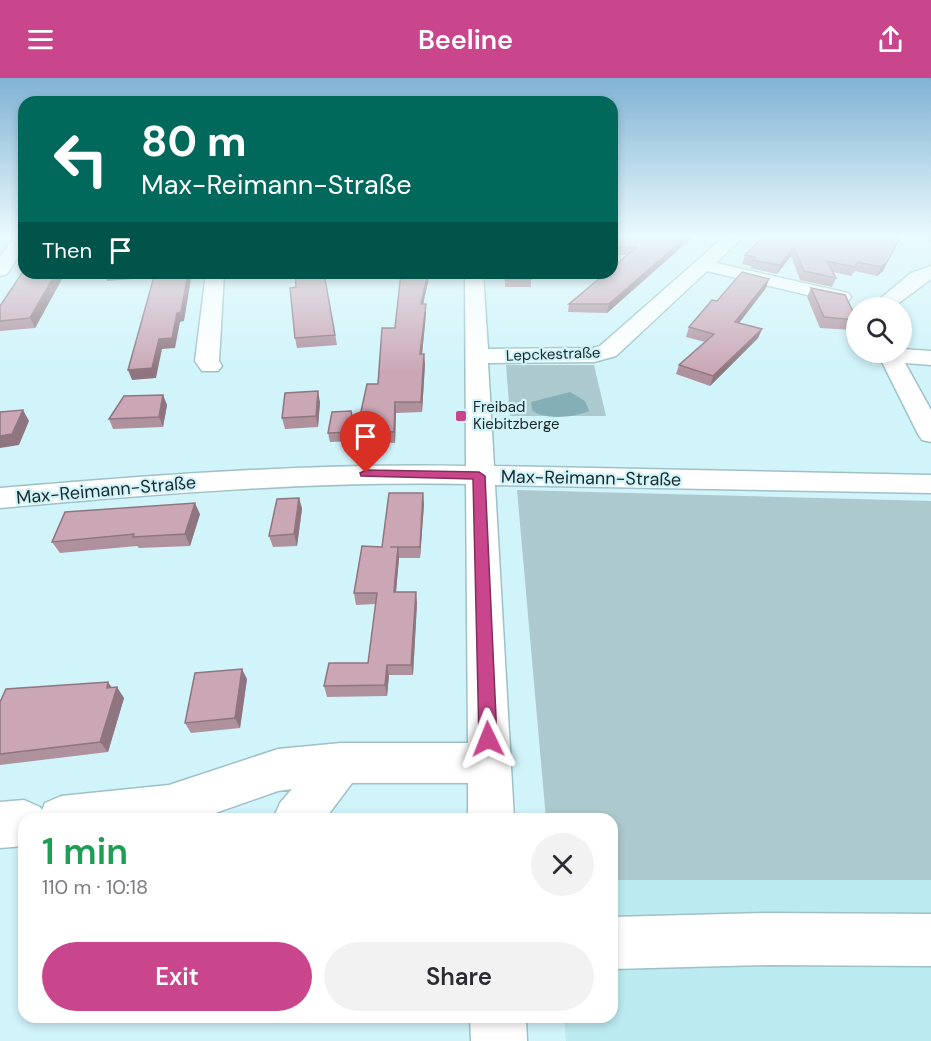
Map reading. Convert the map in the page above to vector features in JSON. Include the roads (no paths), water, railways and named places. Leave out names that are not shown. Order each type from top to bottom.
[{"type":"street","points":[[210,366],[207,361],[214,281]]},
{"type":"street","points":[[474,281],[491,813]]},
{"type":"street","name":"Lepckestraße","points":[[477,356],[594,355],[608,351],[685,281]]},
{"type":"street","points":[[772,281],[841,297]]},
{"type":"street","points":[[893,297],[913,281]]},
{"type":"street","points":[[912,356],[931,358]]},
{"type":"street","points":[[894,363],[931,434]]},
{"type":"street","name":"Max-Reimann-Straße","points":[[0,498],[162,484],[366,473],[931,484]]},
{"type":"street","points":[[135,813],[169,807],[278,770],[341,763],[489,763]]},
{"type":"street","points":[[301,813],[341,763]]},
{"type":"street","points":[[0,825],[18,824]]},
{"type":"street","points":[[618,943],[766,939],[931,940]]},
{"type":"street","points":[[498,1023],[499,1041]]},
{"type":"place","name":"Freibad Kiebitzberge","points":[[461,416]]}]
